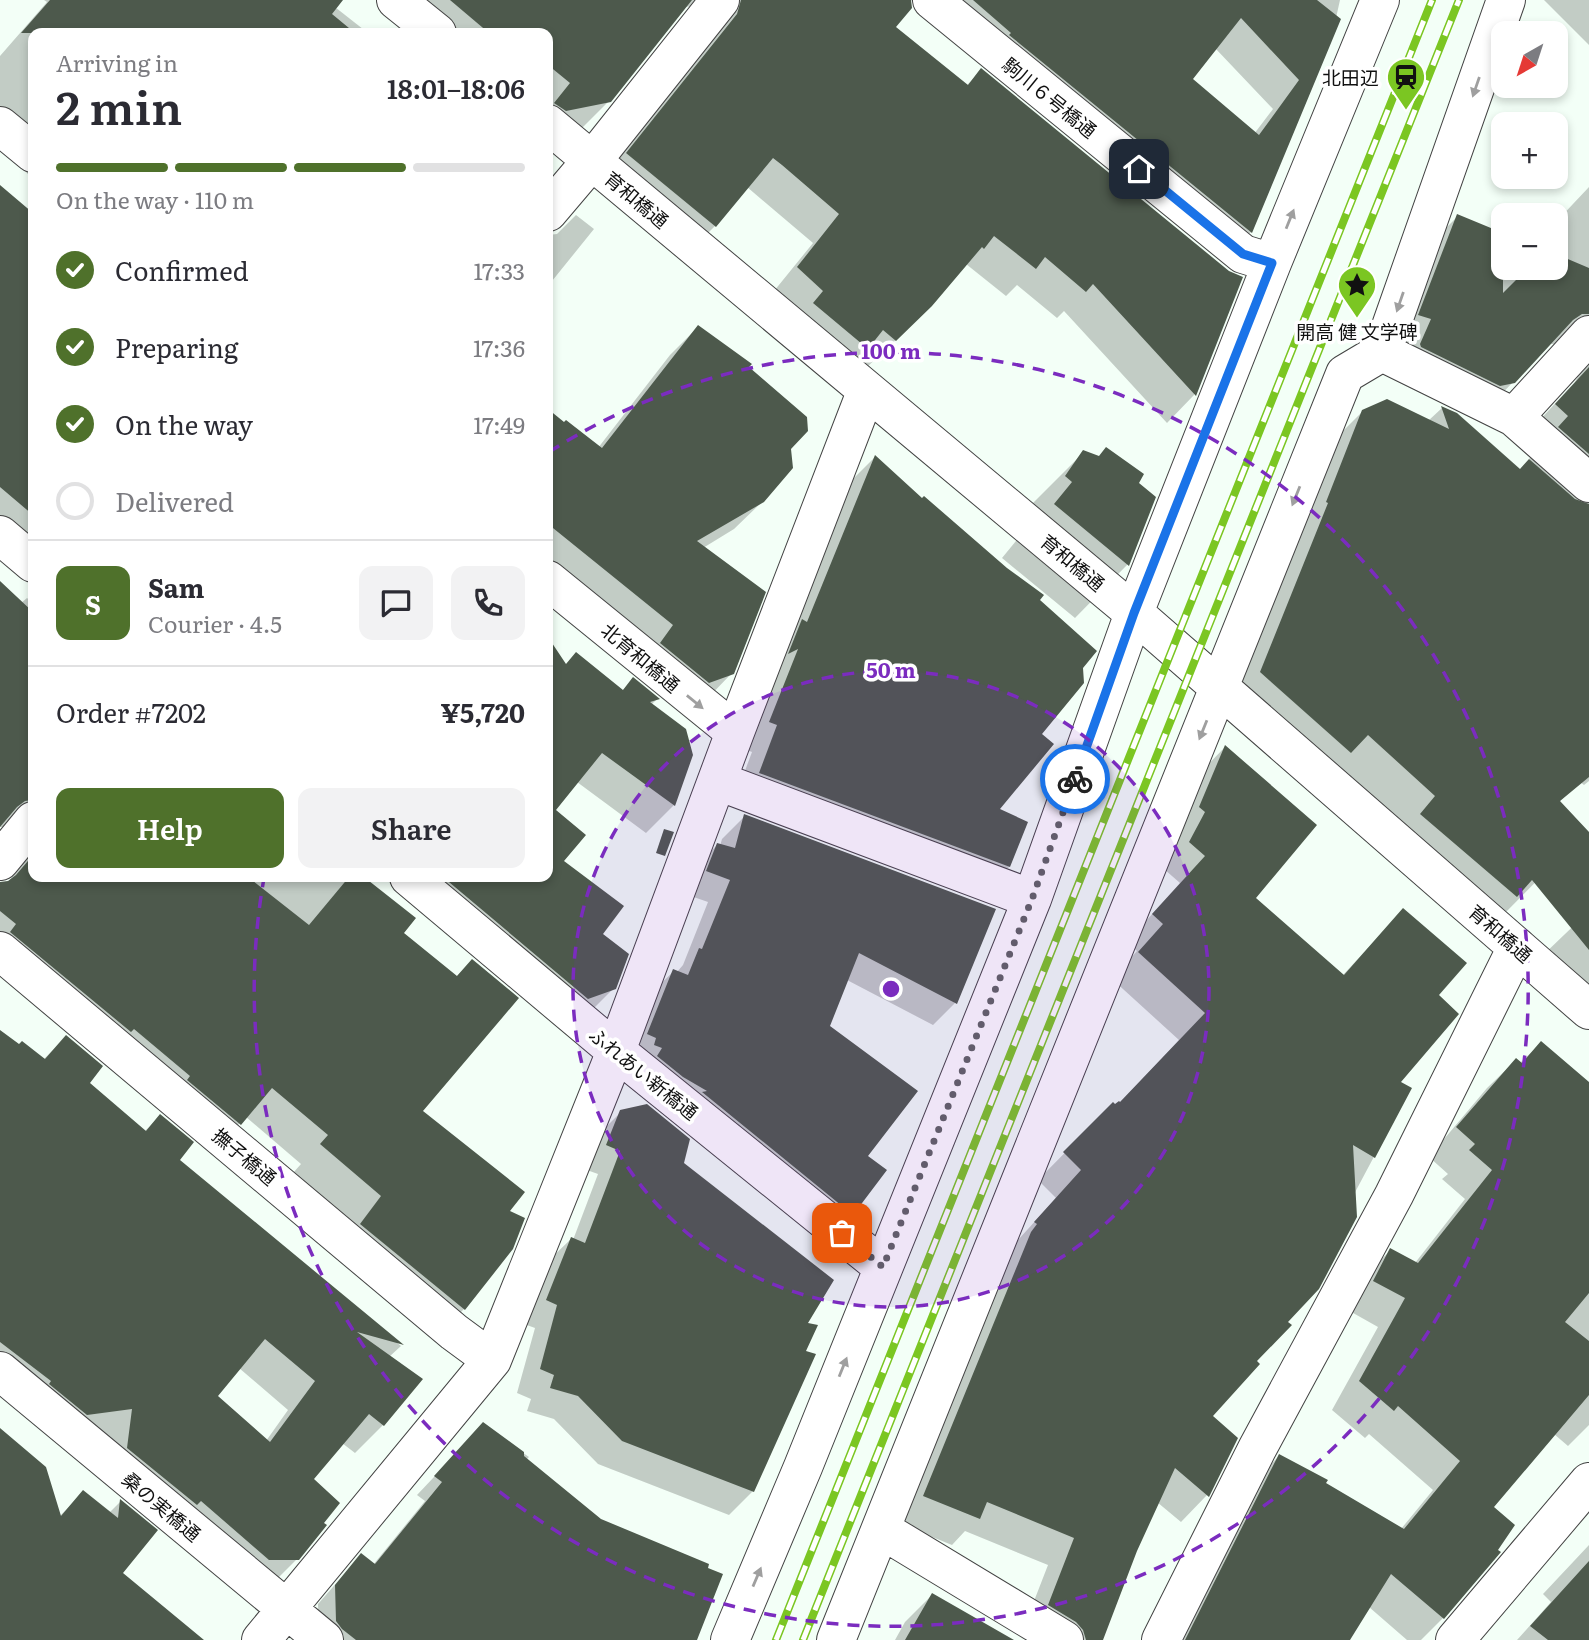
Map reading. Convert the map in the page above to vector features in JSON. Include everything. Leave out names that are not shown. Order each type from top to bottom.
[{"type":"street","points":[[396,0],[431,28]]},
{"type":"street","points":[[553,206],[720,0]]},
{"type":"street","name":"駒川６号橋通","points":[[932,0],[1243,254],[1272,263]]},
{"type":"street","points":[[730,1640],[803,1467],[1032,899],[1134,613],[1272,263],[1380,0]]},
{"type":"street","points":[[836,1640],[1345,374],[1382,352],[1506,0]]},
{"type":"street","points":[[0,126],[28,149]]},
{"type":"street","name":"育和橋通","points":[[553,128],[1134,613],[1589,1010]]},
{"type":"street","points":[[1514,417],[1589,335]]},
{"type":"street","points":[[1382,352],[1514,417],[1589,483]]},
{"type":"street","points":[[261,1640],[492,1360],[616,1051],[866,392]]},
{"type":"street","points":[[0,535],[28,559]]},
{"type":"street","name":"北育和橋通","points":[[553,584],[735,732]]},
{"type":"street","points":[[718,781],[1032,899]]},
{"type":"street","points":[[0,861],[28,827]]},
{"type":"street","name":"ふれあい新橋通","points":[[415,882],[616,1051],[883,1267]]},
{"type":"street","points":[[1161,1640],[1257,1449],[1394,1195],[1517,947]]},
{"type":"street","name":"撫子橋通","points":[[0,951],[454,1332],[492,1360]]},
{"type":"street","name":"桑の実橋通","points":[[0,1371],[324,1640]]},
{"type":"street","points":[[1455,1640],[1589,1482]]},
{"type":"street","points":[[882,1530],[1064,1640]]},
{"type":"building","points":[[50,0],[343,0],[332,14],[349,28],[28,28],[28,33],[21,33]]},
{"type":"building","points":[[450,0],[692,0],[611,102],[566,111],[554,103],[570,83],[553,69],[553,28],[483,28]]},
{"type":"building","points":[[741,0],[911,0],[912,8],[896,27],[968,85],[981,68],[1229,271],[1243,277],[1196,396],[1093,284],[1086,292],[1045,257],[1036,269],[994,236],[932,306],[896,341],[883,330],[868,349],[813,303],[823,291],[797,267],[839,214],[782,165],[773,158],[716,227],[626,153],[737,14]]},
{"type":"building","points":[[973,0],[1317,0],[1341,19],[1252,233],[1009,35],[1011,33]],"holes":[[[1241,18],[1299,80],[1259,135],[1193,79]]]},
{"type":"building","points":[[0,185],[28,209],[28,511],[0,487]]},
{"type":"building","points":[[1457,214],[1491,228],[1491,280],[1503,280],[1503,293],[1516,280],[1568,280],[1568,259],[1589,268],[1589,314],[1582,314],[1573,320],[1515,383],[1500,386],[1421,347],[1431,319],[1418,315]]},
{"type":"building","points":[[698,325],[752,364],[749,367],[807,417],[808,431],[791,449],[793,468],[764,502],[697,541],[766,592],[734,674],[709,683],[660,643],[673,625],[553,528],[553,413],[602,448]]},
{"type":"building","points":[[1589,367],[1589,454],[1558,427],[1568,416],[1555,404]]},
{"type":"building","points":[[1387,399],[1449,429],[1441,406],[1457,413],[1520,469],[1529,459],[1575,499],[1589,504],[1589,777],[1560,801],[1589,832],[1589,950],[1532,880],[1517,897],[1420,814],[1435,796],[1368,735],[1351,753],[1260,672],[1362,410]]},
{"type":"building","points":[[1106,447],[1144,474],[1139,483],[1156,497],[1129,566],[1054,504],[1072,482],[1065,476],[1083,450],[1099,456]]},
{"type":"building","points":[[875,455],[922,498],[924,496],[1007,568],[1044,595],[1040,600],[1097,651],[1083,668],[1084,683],[1042,734],[1054,744],[1000,809],[1028,822],[1010,867],[759,773],[777,725],[769,722],[798,649],[788,654],[802,619],[807,622]]},
{"type":"building","points":[[0,581],[28,607],[28,801],[17,807],[0,827]]},
{"type":"building","points":[[553,644],[566,664],[576,652],[623,690],[633,677],[660,699],[650,702],[686,729],[693,755],[675,806],[602,753],[556,810],[586,835],[564,861],[624,906],[603,934],[629,954],[616,989],[588,999],[449,882],[553,882]]},
{"type":"building","points":[[1225,745],[1317,825],[1256,898],[1344,975],[1403,908],[1467,963],[1439,995],[1459,1014],[1401,1082],[1412,1088],[1375,1158],[1353,1145],[1357,1217],[1319,1289],[1288,1322],[1292,1325],[1257,1361],[1260,1364],[1213,1416],[1238,1438],[1209,1497],[1175,1468],[1137,1551],[1103,1640],[1086,1640],[1083,1630],[1076,1622],[1048,1605],[1074,1538],[987,1502],[980,1519],[923,1496],[1031,1232],[1037,1224],[1034,1222],[1081,1170],[1063,1152],[1113,1102],[1120,1102],[1205,1013],[1138,952],[1163,924],[1152,914],[1205,856],[1189,842],[1205,812],[1199,807]]},
{"type":"building","points":[[744,814],[996,909],[957,1004],[859,953],[830,1026],[918,1091],[868,1156],[887,1170],[853,1215],[702,1092],[707,1091],[683,1077],[657,1056],[662,1048],[654,1045],[656,1038],[647,1034],[673,969],[688,975],[699,948],[702,949],[730,880],[706,871],[717,843],[735,848]]},
{"type":"building","points":[[664,829],[674,832],[665,856],[656,853]]},
{"type":"building","points":[[28,861],[28,882],[254,882],[309,925],[345,882],[370,882],[416,918],[404,933],[457,976],[472,959],[519,998],[423,1111],[525,1192],[510,1211],[525,1218],[513,1249],[465,1310],[360,1224],[381,1196],[320,1144],[328,1135],[272,1088],[241,1125],[187,1080],[190,1076],[134,1029],[131,1032],[10,932],[16,924],[0,911],[0,882],[8,881]]},
{"type":"building","points":[[0,1030],[19,1044],[22,1041],[45,1059],[66,1035],[103,1066],[90,1083],[146,1131],[160,1114],[194,1142],[180,1160],[404,1345],[357,1332],[423,1379],[384,1426],[369,1414],[314,1479],[340,1503],[324,1523],[327,1525],[299,1560],[269,1560],[201,1501],[197,1505],[127,1448],[132,1409],[87,1415],[49,1384],[51,1381],[0,1342]],"holes":[[[265,1339],[315,1381],[270,1442],[218,1396]]]},
{"type":"building","points":[[1541,1041],[1589,1082],[1589,1293],[1565,1322],[1589,1341],[1589,1395],[1494,1507],[1515,1525],[1498,1550],[1501,1552],[1444,1619],[1391,1574],[1350,1640],[1185,1640],[1279,1454],[1328,1480],[1326,1483],[1404,1529],[1460,1461],[1398,1406],[1394,1411],[1359,1381],[1405,1298],[1373,1281],[1390,1248],[1418,1263],[1492,1170],[1469,1150],[1475,1144],[1456,1127],[1516,1058],[1522,1063]]},
{"type":"building","points":[[647,1104],[690,1139],[684,1163],[834,1280],[808,1323],[818,1325],[806,1351],[816,1354],[754,1492],[622,1441],[578,1396],[550,1388],[554,1375],[540,1369],[557,1305],[546,1300],[571,1237],[585,1243],[620,1151],[606,1145],[620,1110]]},
{"type":"building","points":[[483,1422],[524,1452],[524,1456],[601,1519],[709,1564],[708,1568],[723,1574],[697,1640],[356,1640],[342,1629],[336,1621],[335,1585],[361,1553],[375,1564],[442,1482],[434,1476]]},
{"type":"building","points":[[0,1428],[46,1467],[61,1516],[83,1490],[118,1518],[120,1499],[158,1530],[123,1573],[204,1640],[0,1640]]},
{"type":"building","points":[[1589,1561],[1589,1640],[1548,1640],[1530,1626]]},
{"type":"building","points":[[932,1593],[1014,1640],[905,1640]]},
{"type":"railway","points":[[776,1640],[1432,0]]},
{"type":"railway","points":[[803,1640],[1459,0]]},
{"type":"way so far","points":[[842,1233],[883,1267],[1032,899],[1075,779]]},
{"type":"place","name":"北田辺","points":[[1406,111]]},
{"type":"place","name":"開高 健 文学碑","points":[[1357,319]]},
{"type":"route","points":[[1075,779],[1134,613],[1272,263],[1243,254],[1139,169]]}]
